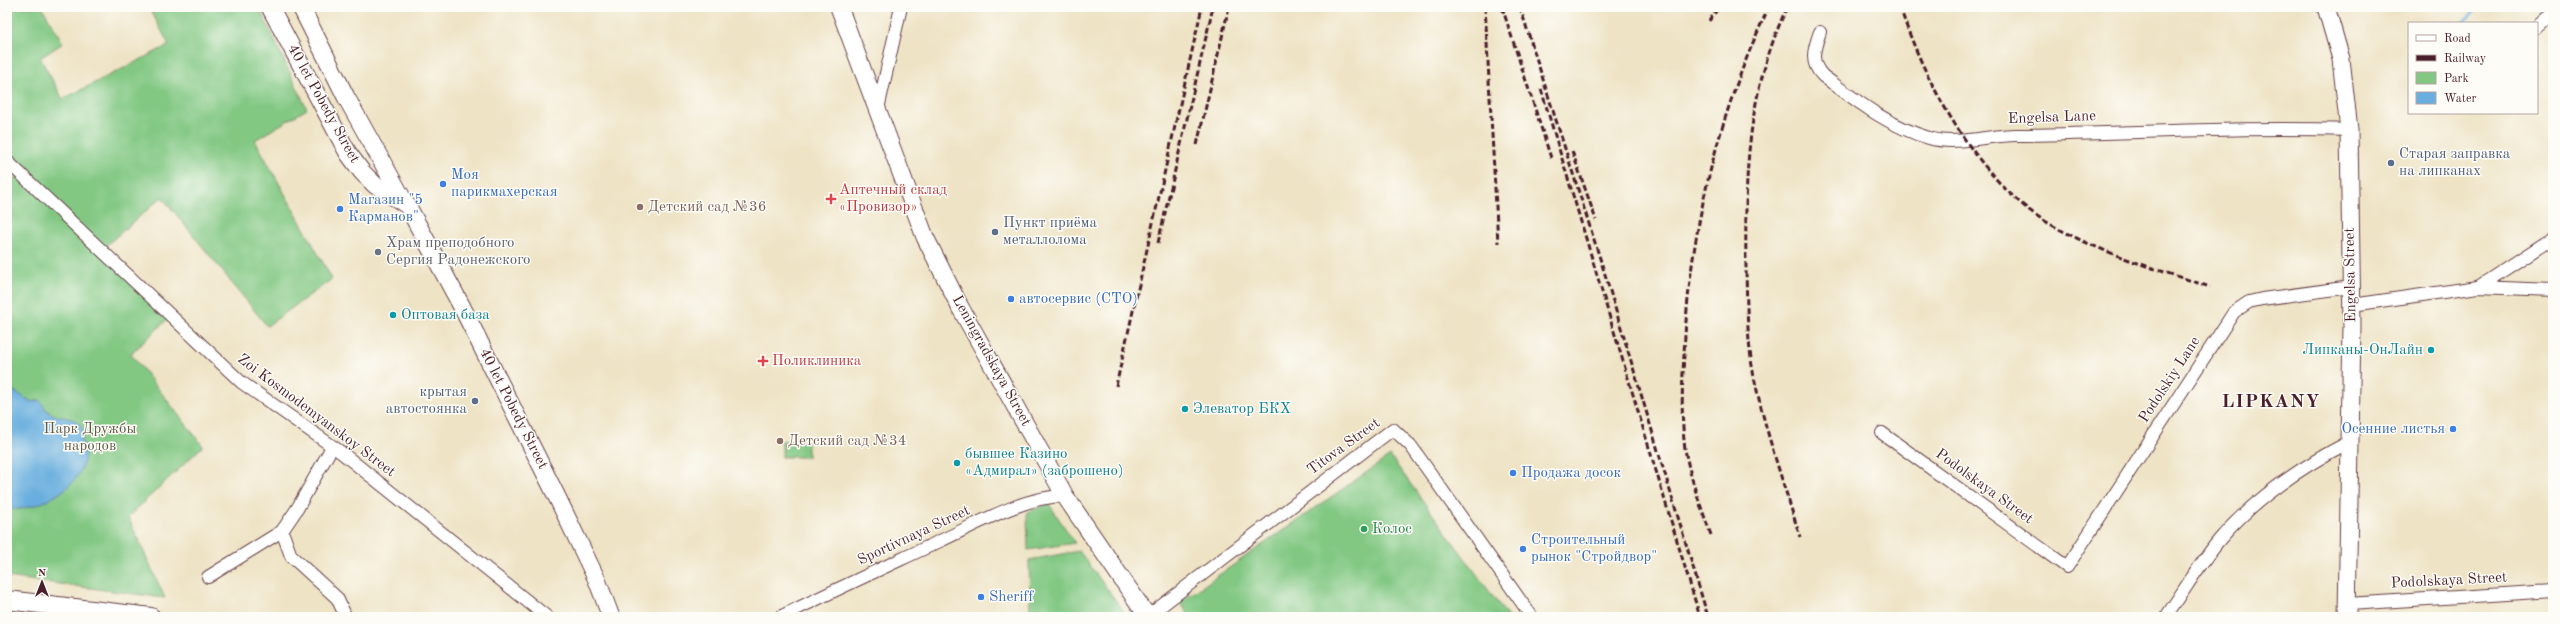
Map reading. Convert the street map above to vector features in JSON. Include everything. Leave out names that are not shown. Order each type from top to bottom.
[{"type":"main road","points":[[7,600],[151,617]]},
{"type":"street","name":"40 let Pobedy Street","points":[[270,7],[348,153],[362,172],[375,185],[407,205]]},
{"type":"street","name":"40 let Pobedy Street","points":[[301,7],[353,109],[461,305],[561,503],[597,580],[611,617]]},
{"type":"street","name":"Leningradskaya Street","points":[[839,7],[925,237],[960,307],[1065,496],[1148,616]]},
{"type":"street","points":[[878,109],[901,7]]},
{"type":"street","name":"Engelsa Street","points":[[2326,7],[2341,59],[2349,130],[2352,305],[2347,611]]},
{"type":"street","points":[[2538,26],[2553,12]]},
{"type":"street","name":"Engelsa Lane","points":[[1820,32],[1813,61],[1815,68],[1823,76],[1883,120],[1929,138],[1951,140],[1998,136],[2198,129],[2349,130]]},
{"type":"street","name":"Zoi Kosmodemyanskoy Street","points":[[7,161],[241,382],[332,447],[547,617]]},
{"type":"street","points":[[2478,287],[2553,238]]},
{"type":"street","name":"Podolskiy Lane","points":[[2067,567],[2234,312],[2249,302],[2262,299],[2351,287]]},
{"type":"street","points":[[2352,305],[2478,287],[2553,290]]},
{"type":"street","name":"Titova Street","points":[[1148,616],[1393,429],[1411,446],[1532,617]]},
{"type":"street","name":"Podolskaya Street","points":[[1882,433],[2067,567]]},
{"type":"street","points":[[2166,617],[2220,539],[2268,492],[2317,458],[2349,442]]},
{"type":"street","points":[[208,577],[282,531],[297,509],[332,447]]},
{"type":"street","name":"Sportivnaya Street","points":[[780,617],[874,571],[1018,507],[1048,496],[1065,496]]},
{"type":"street","points":[[282,531],[291,556],[337,598],[346,617]]},
{"type":"street","name":"Podolskaya Street","points":[[2347,611],[2553,591]]},
{"type":"green space","name":"Парк Дружбы народов","points":[[7,7],[42,7],[63,43],[40,58],[63,99],[169,45],[149,7],[259,7],[307,109],[255,140],[332,279],[267,326],[162,197],[101,250],[171,316],[131,354],[203,446],[128,517],[165,598],[7,577],[7,187],[19,173],[7,161]]},
{"type":"green space","points":[[782,441],[808,441],[808,457],[782,457]]},
{"type":"green space","name":"Колос","points":[[1390,456],[1508,617],[1190,617],[1180,602]]},
{"type":"green space","points":[[1049,504],[1075,543],[1028,550],[1027,512]]},
{"type":"green space","points":[[1079,551],[1128,617],[1030,617],[1029,560]]},
{"type":"water","points":[[7,387],[32,402],[39,400],[46,410],[54,415],[76,421],[83,431],[82,440],[85,453],[85,458],[80,472],[64,490],[42,503],[18,509],[7,509]]},
{"type":"waterway","points":[[2463,22],[2479,7]]},
{"type":"railway","points":[[1116,386],[1202,7]]},
{"type":"railway","points":[[1158,243],[1213,7]]},
{"type":"railway","points":[[1197,145],[1229,7]]},
{"type":"railway","points":[[1485,7],[1498,243]]},
{"type":"railway","points":[[1502,7],[1552,161]]},
{"type":"railway","points":[[1520,7],[1604,271],[1708,617]]},
{"type":"railway","points":[[1709,21],[1719,7]]},
{"type":"railway","points":[[1711,535],[1693,482],[1685,449],[1682,414],[1682,390],[1687,310],[1699,220],[1709,176],[1734,90],[1769,7]]},
{"type":"railway","points":[[1787,7],[1773,40],[1763,73],[1751,136],[1746,200],[1746,284],[1749,343],[1760,405],[1800,537]]},
{"type":"railway","points":[[1900,7],[1910,36],[1924,67],[1958,129],[1978,158],[2000,184],[2024,206],[2050,224],[2088,244],[2128,260],[2210,287]]},
{"type":"railway","points":[[1541,89],[1700,617]]},
{"type":"railway","points":[[1572,151],[1596,220]]},
{"type":"place","name":"Старая заправка на липканах","points":[[2391,163]]},
{"type":"place","name":"Моя парикмахерская","points":[[443,184]]},
{"type":"place","name":"Аптечный склад «Провизор»","points":[[831,199]]},
{"type":"place","name":"Детский сад №36","points":[[640,207]]},
{"type":"place","name":"Магазин \"5 Карманов\"","points":[[340,209]]},
{"type":"place","name":"Пункт приёма металлолома","points":[[995,232]]},
{"type":"place","name":"Храм преподобного Сергия Радонежского","points":[[378,252]]},
{"type":"place","name":"автосервис (СТО)","points":[[1011,299]]},
{"type":"place","name":"Оптовая база","points":[[393,315]]},
{"type":"place","name":"Липканы-ОнЛайн","points":[[2431,350]]},
{"type":"place","name":"Поликлиника","points":[[763,361]]},
{"type":"place","name":"крытая автостоянка","points":[[475,401]]},
{"type":"place","name":"Элеватор БКХ","points":[[1185,409]]},
{"type":"place","name":"Осенние листья","points":[[2453,429]]},
{"type":"place","name":"Детский сад №34","points":[[780,441]]},
{"type":"place","name":"бывшее Казино «Адмирал» (заброшено)","points":[[957,463]]},
{"type":"place","name":"Продажа досок","points":[[1513,473]]},
{"type":"place","name":"Колос","points":[[1364,529]]},
{"type":"place","name":"Строительный рынок \"Стройдвор\"","points":[[1523,549]]},
{"type":"place","name":"Sheriff","points":[[981,597]]},
{"type":"district","name":"LIPKANY","points":[[2271,402]]}]
